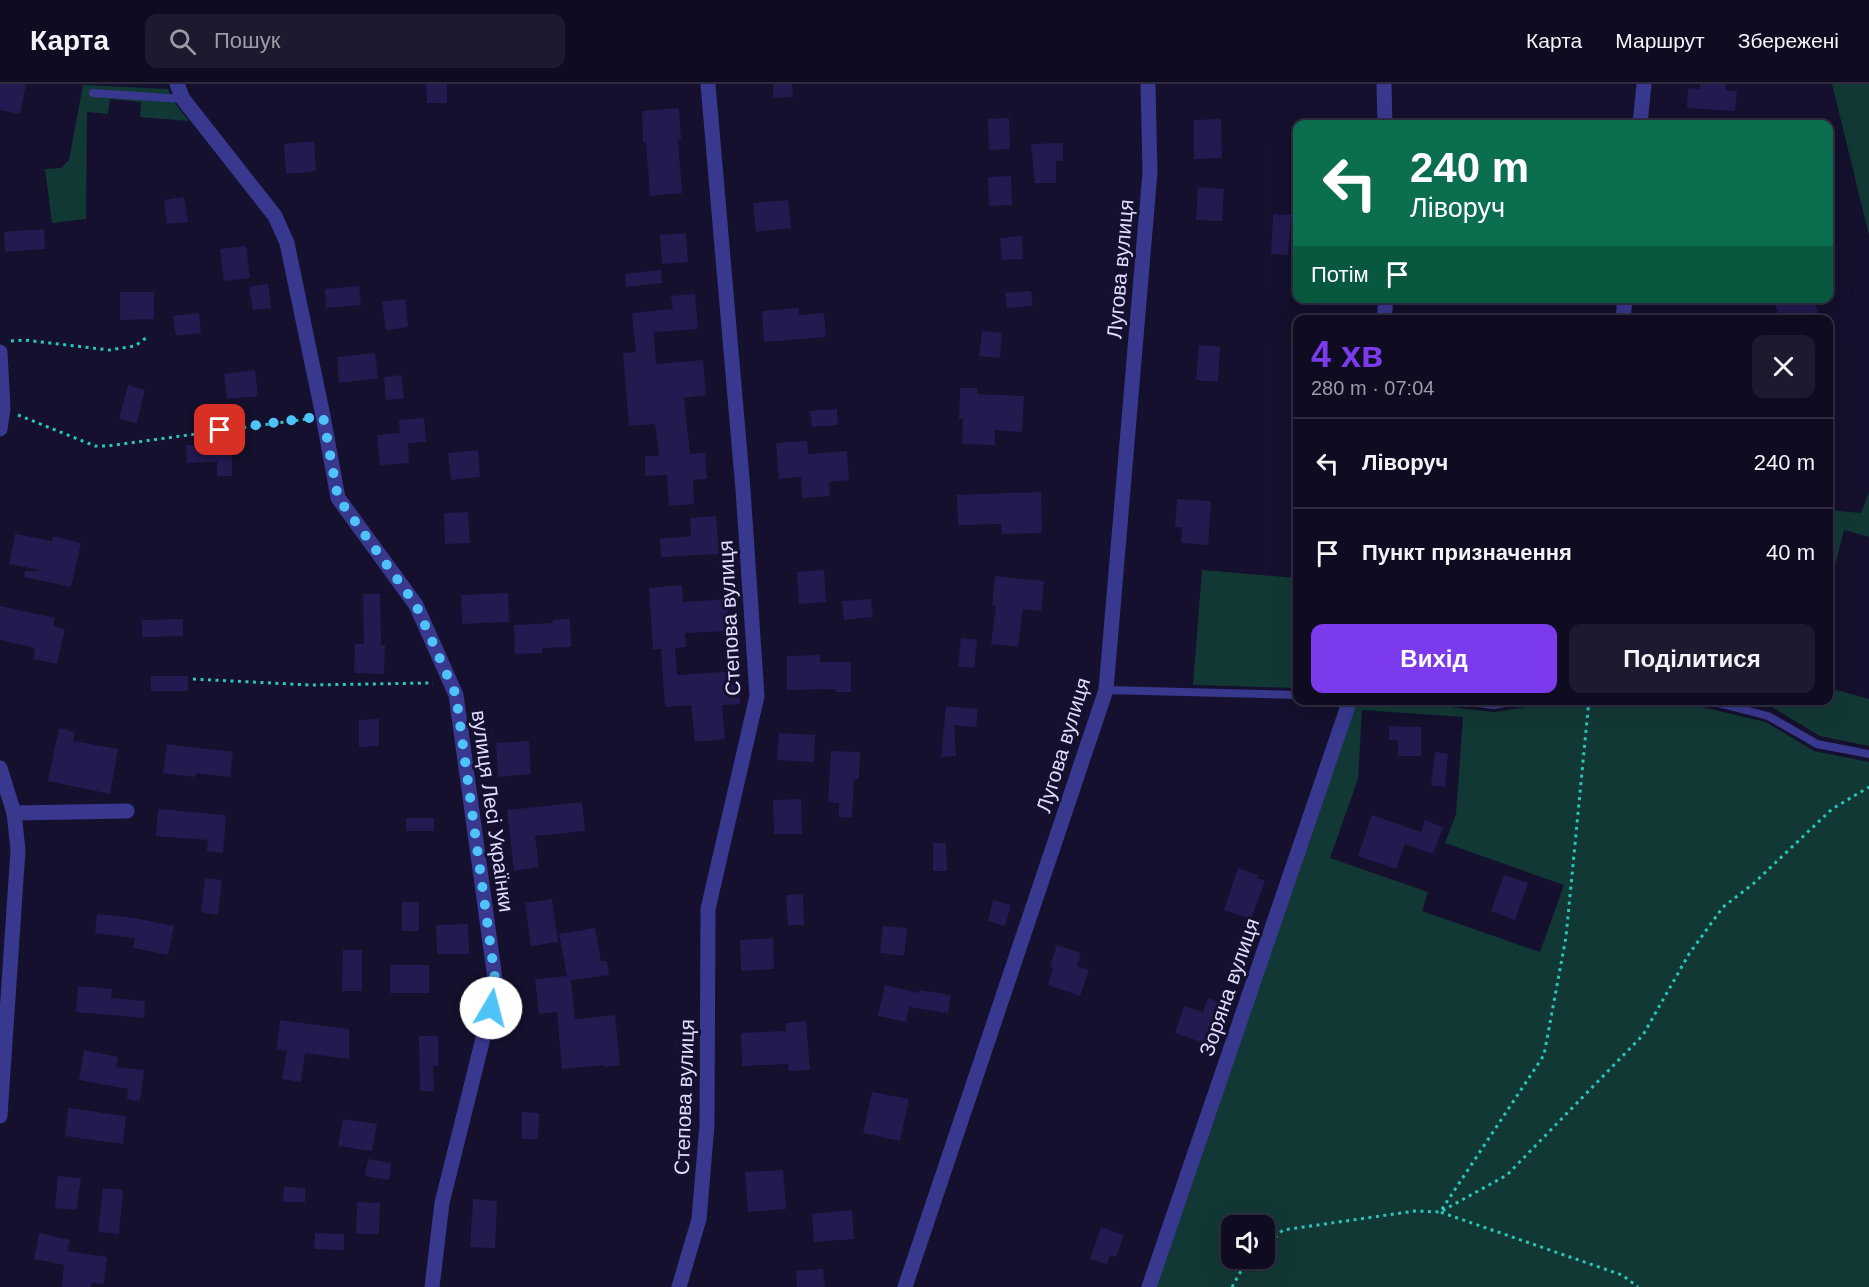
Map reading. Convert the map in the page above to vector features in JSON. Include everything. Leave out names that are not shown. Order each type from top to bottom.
[{"type":"street","name":"вулиця Лесі Українки","points":[[177,84],[183,99],[275,216],[287,243],[338,498],[416,605],[456,695],[496,986],[442,1203],[432,1287]]},
{"type":"street","name":"Степова вулиця","points":[[679,1287],[699,1219],[707,1125],[708,909],[757,696],[743,490],[708,84]]},
{"type":"street","name":"Лугова вулиця","points":[[904,1287],[1106,690],[1150,172],[1148,84]]},
{"type":"street","points":[[1384,84],[1384,120]]},
{"type":"street","points":[[1640,120],[1644,84]]},
{"type":"street","points":[[0,429],[3,409],[4,346]]},
{"type":"street","name":"Зоряна вулиця","points":[[1149,1287],[1348,705]]},
{"type":"street","points":[[0,768],[14,813],[18,850],[0,1116]]},
{"type":"street","points":[[14,813],[128,811]]},
{"type":"lane","points":[[93,93],[183,99]]},
{"type":"lane","points":[[1106,690],[1293,695]]},
{"type":"lane","points":[[1725,705],[1768,716],[1817,744],[1869,754]]},
{"type":"path","points":[[4,346],[24,340],[109,350],[135,346],[146,338]]},
{"type":"path","points":[[3,409],[95,446],[323,416]]},
{"type":"path","points":[[194,679],[310,685],[427,684],[450,681]]},
{"type":"path","points":[[1440,1212],[1544,1055],[1566,937],[1589,705]]},
{"type":"path","points":[[1440,1212],[1508,1175],[1643,1035],[1689,954],[1723,907],[1753,884],[1832,809],[1869,787]]},
{"type":"path","points":[[1275,1238],[1283,1230],[1414,1211],[1440,1212],[1622,1275],[1638,1287]]},
{"type":"path","points":[[1232,1287],[1243,1269]]},
{"type":"green space","points":[[1832,84],[1869,84],[1869,235]]},
{"type":"green space","points":[[83,85],[168,89],[171,98],[189,121],[140,117],[141,102],[110,99],[108,114],[87,112],[86,219],[52,223],[45,169],[61,168],[69,160]]},
{"type":"green space","points":[[1869,492],[1869,537],[1844,530],[1833,574],[1833,510],[1861,513]]},
{"type":"green space","points":[[1202,570],[1293,578],[1293,688],[1193,685]]},
{"type":"green space","points":[[1833,689],[1869,699],[1869,746],[1820,736],[1772,707],[1762,705],[1833,705]]},
{"type":"green space","points":[[1355,705],[1432,705],[1494,712],[1538,705],[1694,705],[1766,722],[1814,751],[1869,762],[1869,1287],[1156,1287]],"holes":[[[1362,710],[1463,717],[1456,814],[1445,843],[1564,885],[1540,952],[1422,911],[1428,892],[1330,858],[1358,779]]]},
{"type":"building","points":[[0,84],[26,84],[20,114],[0,110]]},
{"type":"building","points":[[426,84],[447,84],[447,103],[427,103]]},
{"type":"building","points":[[773,84],[792,84],[793,97],[773,98]]},
{"type":"building","points":[[1700,84],[1726,84],[1725,90],[1737,91],[1735,111],[1687,108],[1688,88],[1700,89]]},
{"type":"building","points":[[679,108],[681,140],[678,140],[682,193],[650,196],[646,142],[643,142],[642,111]]},
{"type":"building","points":[[1009,118],[1010,149],[989,150],[988,119]]},
{"type":"building","points":[[1221,119],[1222,158],[1194,159],[1194,120]]},
{"type":"building","points":[[314,141],[316,171],[286,174],[284,144]]},
{"type":"building","points":[[1063,143],[1063,161],[1056,161],[1056,183],[1035,183],[1031,144]]},
{"type":"building","points":[[1011,176],[1012,205],[989,206],[988,177]]},
{"type":"building","points":[[1198,187],[1224,189],[1222,221],[1196,220]]},
{"type":"building","points":[[184,197],[188,222],[167,224],[164,200]]},
{"type":"building","points":[[788,200],[791,228],[756,232],[753,203]]},
{"type":"building","points":[[1273,214],[1291,215],[1288,255],[1271,254]]},
{"type":"building","points":[[44,229],[45,249],[5,252],[4,232]]},
{"type":"building","points":[[686,233],[688,262],[662,264],[660,235]]},
{"type":"building","points":[[1022,236],[1023,259],[1002,260],[1000,238]]},
{"type":"building","points":[[246,246],[250,278],[224,281],[220,249]]},
{"type":"building","points":[[661,270],[662,283],[626,287],[625,274]]},
{"type":"building","points":[[268,284],[271,308],[253,310],[249,287]]},
{"type":"building","points":[[359,286],[361,305],[326,308],[325,289]]},
{"type":"building","points":[[1031,291],[1033,306],[1007,308],[1005,293]]},
{"type":"building","points":[[120,292],[154,292],[154,319],[120,320]]},
{"type":"building","points":[[695,294],[698,329],[654,332],[656,364],[703,360],[706,395],[684,398],[690,454],[705,453],[707,479],[693,480],[694,504],[669,506],[667,475],[645,476],[645,456],[659,456],[655,424],[629,426],[623,353],[636,352],[632,313],[673,309],[671,296]]},
{"type":"building","points":[[405,299],[408,327],[386,330],[382,302]]},
{"type":"building","points":[[1775,303],[1815,303],[1818,315],[1778,315]]},
{"type":"building","points":[[799,308],[799,315],[824,313],[826,337],[764,342],[762,311]]},
{"type":"building","points":[[199,313],[201,333],[176,336],[173,316]]},
{"type":"building","points":[[982,331],[1002,333],[1000,358],[979,356]]},
{"type":"building","points":[[1199,345],[1220,347],[1218,382],[1196,380]]},
{"type":"building","points":[[375,353],[378,378],[339,383],[337,357]]},
{"type":"building","points":[[255,370],[258,396],[227,399],[224,374]]},
{"type":"building","points":[[401,375],[404,398],[386,400],[384,377]]},
{"type":"building","points":[[128,385],[145,390],[137,423],[119,419]]},
{"type":"building","points":[[960,388],[977,388],[977,394],[1024,396],[1022,432],[995,430],[995,445],[962,444],[963,419],[959,419]]},
{"type":"building","points":[[837,409],[838,425],[812,427],[810,411]]},
{"type":"building","points":[[424,418],[426,442],[408,443],[409,463],[380,465],[377,435],[400,433],[399,420]]},
{"type":"building","points":[[807,441],[808,454],[847,451],[849,480],[829,482],[830,496],[802,498],[801,477],[779,479],[776,443]]},
{"type":"building","points":[[186,445],[232,446],[232,476],[217,476],[217,462],[187,463]]},
{"type":"building","points":[[478,450],[480,477],[451,480],[448,453]]},
{"type":"building","points":[[1041,492],[1042,533],[1002,534],[1001,524],[958,525],[957,495]]},
{"type":"building","points":[[1177,499],[1211,501],[1208,545],[1181,543],[1182,527],[1175,527]]},
{"type":"building","points":[[468,512],[470,543],[445,544],[444,513]]},
{"type":"building","points":[[716,516],[719,554],[661,557],[660,539],[691,536],[690,518]]},
{"type":"building","points":[[15,534],[52,541],[53,536],[81,543],[71,587],[24,577],[25,571],[44,571],[9,564]]},
{"type":"building","points":[[824,570],[826,602],[799,604],[797,572]]},
{"type":"building","points":[[995,576],[1044,581],[1041,611],[1023,609],[1018,647],[991,644],[996,606],[992,606]]},
{"type":"building","points":[[682,585],[683,602],[728,599],[729,631],[685,633],[686,647],[675,648],[677,675],[738,671],[740,704],[722,705],[725,739],[695,742],[691,705],[665,707],[661,649],[653,649],[649,588]]},
{"type":"building","points":[[508,593],[509,622],[462,624],[461,595]]},
{"type":"building","points":[[363,594],[380,594],[381,645],[385,645],[384,674],[354,673],[355,644],[364,644]]},
{"type":"building","points":[[871,599],[873,617],[844,620],[842,601]]},
{"type":"building","points":[[0,606],[55,618],[53,626],[65,629],[57,664],[33,659],[35,648],[0,640]]},
{"type":"building","points":[[183,619],[183,636],[142,637],[142,620]]},
{"type":"building","points":[[570,619],[571,647],[542,648],[542,653],[515,654],[514,625],[553,623],[553,620]]},
{"type":"building","points":[[961,638],[977,640],[974,668],[958,666]]},
{"type":"building","points":[[820,655],[820,662],[851,662],[851,692],[836,692],[836,689],[787,690],[787,656]]},
{"type":"building","points":[[151,676],[188,676],[188,691],[151,691]]},
{"type":"building","points":[[946,706],[978,709],[976,727],[954,725],[956,756],[941,757]]},
{"type":"building","points":[[379,719],[379,746],[359,747],[359,720]]},
{"type":"building","points":[[1389,726],[1421,727],[1421,756],[1398,756],[1398,740],[1389,740]]},
{"type":"building","points":[[59,728],[75,732],[73,741],[118,749],[110,794],[48,781]]},
{"type":"building","points":[[779,733],[815,735],[814,762],[777,760]]},
{"type":"building","points":[[529,741],[531,774],[498,777],[496,743]]},
{"type":"building","points":[[167,744],[233,752],[230,777],[196,773],[195,777],[163,773]]},
{"type":"building","points":[[831,751],[860,752],[859,779],[854,779],[852,818],[839,817],[839,803],[828,802]]},
{"type":"building","points":[[1435,752],[1448,754],[1445,787],[1431,786]]},
{"type":"building","points":[[801,799],[802,834],[774,834],[773,800]]},
{"type":"building","points":[[582,802],[585,831],[535,836],[539,867],[514,871],[507,810]]},
{"type":"building","points":[[158,809],[226,815],[223,853],[207,851],[208,840],[156,836]]},
{"type":"building","points":[[1372,815],[1421,832],[1425,820],[1443,827],[1433,854],[1405,844],[1396,869],[1358,856]]},
{"type":"building","points":[[406,818],[434,818],[434,831],[406,831]]},
{"type":"building","points":[[933,843],[946,843],[947,871],[933,871]]},
{"type":"building","points":[[1238,868],[1258,875],[1257,878],[1265,881],[1251,919],[1224,910]]},
{"type":"building","points":[[1504,875],[1528,883],[1515,920],[1491,911]]},
{"type":"building","points":[[205,878],[222,880],[218,915],[201,912]]},
{"type":"building","points":[[803,894],[804,925],[788,925],[786,895]]},
{"type":"building","points":[[552,899],[558,942],[531,946],[525,903]]},
{"type":"building","points":[[993,900],[1011,905],[1005,926],[988,921]]},
{"type":"building","points":[[402,902],[419,902],[419,931],[402,931]]},
{"type":"building","points":[[97,914],[174,926],[168,955],[133,948],[135,938],[95,933]]},
{"type":"building","points":[[468,924],[469,954],[437,954],[436,925]]},
{"type":"building","points":[[883,926],[907,928],[904,956],[880,953]]},
{"type":"building","points":[[595,928],[601,961],[607,961],[609,975],[571,980],[575,1019],[615,1015],[620,1065],[562,1069],[557,1012],[539,1014],[535,979],[567,976],[559,934]]},
{"type":"building","points":[[773,938],[774,969],[741,971],[740,940]]},
{"type":"building","points":[[1057,945],[1081,953],[1077,966],[1089,970],[1080,996],[1048,985],[1053,968],[1050,967]]},
{"type":"building","points":[[343,950],[362,950],[362,991],[342,991]]},
{"type":"building","points":[[390,965],[429,965],[429,993],[390,993]]},
{"type":"building","points":[[885,985],[919,993],[920,990],[951,995],[948,1013],[909,1007],[906,1022],[878,1016]]},
{"type":"building","points":[[78,986],[112,989],[111,998],[145,1001],[144,1018],[76,1012]]},
{"type":"building","points":[[1208,998],[1224,1004],[1210,1045],[1175,1033],[1184,1006],[1203,1012]]},
{"type":"building","points":[[280,1020],[349,1029],[349,1059],[305,1053],[301,1082],[282,1079],[287,1051],[277,1049]]},
{"type":"building","points":[[806,1021],[810,1070],[789,1071],[788,1064],[742,1066],[741,1033],[786,1031],[786,1023]]},
{"type":"building","points":[[419,1036],[438,1036],[438,1066],[433,1066],[434,1091],[420,1091]]},
{"type":"building","points":[[84,1050],[118,1057],[116,1067],[144,1070],[140,1101],[127,1099],[128,1089],[79,1080]]},
{"type":"building","points":[[872,1092],[909,1099],[900,1141],[863,1133]]},
{"type":"building","points":[[68,1108],[126,1116],[123,1144],[65,1136]]},
{"type":"building","points":[[522,1112],[539,1113],[538,1139],[522,1139]]},
{"type":"building","points":[[343,1119],[377,1124],[372,1151],[338,1146]]},
{"type":"building","points":[[368,1159],[391,1163],[389,1180],[365,1176]]},
{"type":"building","points":[[783,1170],[786,1209],[748,1212],[745,1172]]},
{"type":"building","points":[[58,1176],[81,1178],[76,1210],[55,1208]]},
{"type":"building","points":[[284,1187],[305,1188],[305,1202],[283,1202]]},
{"type":"building","points":[[103,1188],[123,1190],[119,1234],[98,1232]]},
{"type":"building","points":[[473,1199],[497,1201],[495,1248],[470,1247]]},
{"type":"building","points":[[357,1202],[380,1203],[379,1234],[356,1234]]},
{"type":"building","points":[[852,1210],[854,1239],[814,1242],[812,1214]]},
{"type":"building","points":[[1101,1227],[1124,1235],[1116,1257],[1110,1255],[1107,1264],[1090,1259]]},
{"type":"building","points":[[39,1233],[70,1240],[67,1251],[107,1257],[104,1284],[92,1283],[91,1287],[62,1287],[64,1265],[34,1259]]},
{"type":"building","points":[[315,1233],[344,1234],[344,1250],[314,1249]]},
{"type":"building","points":[[823,1269],[825,1287],[797,1287],[796,1271]]},
{"type":"route","points":[[220,430],[323,416],[338,498],[416,605],[456,695],[496,986],[491,1008]]}]
